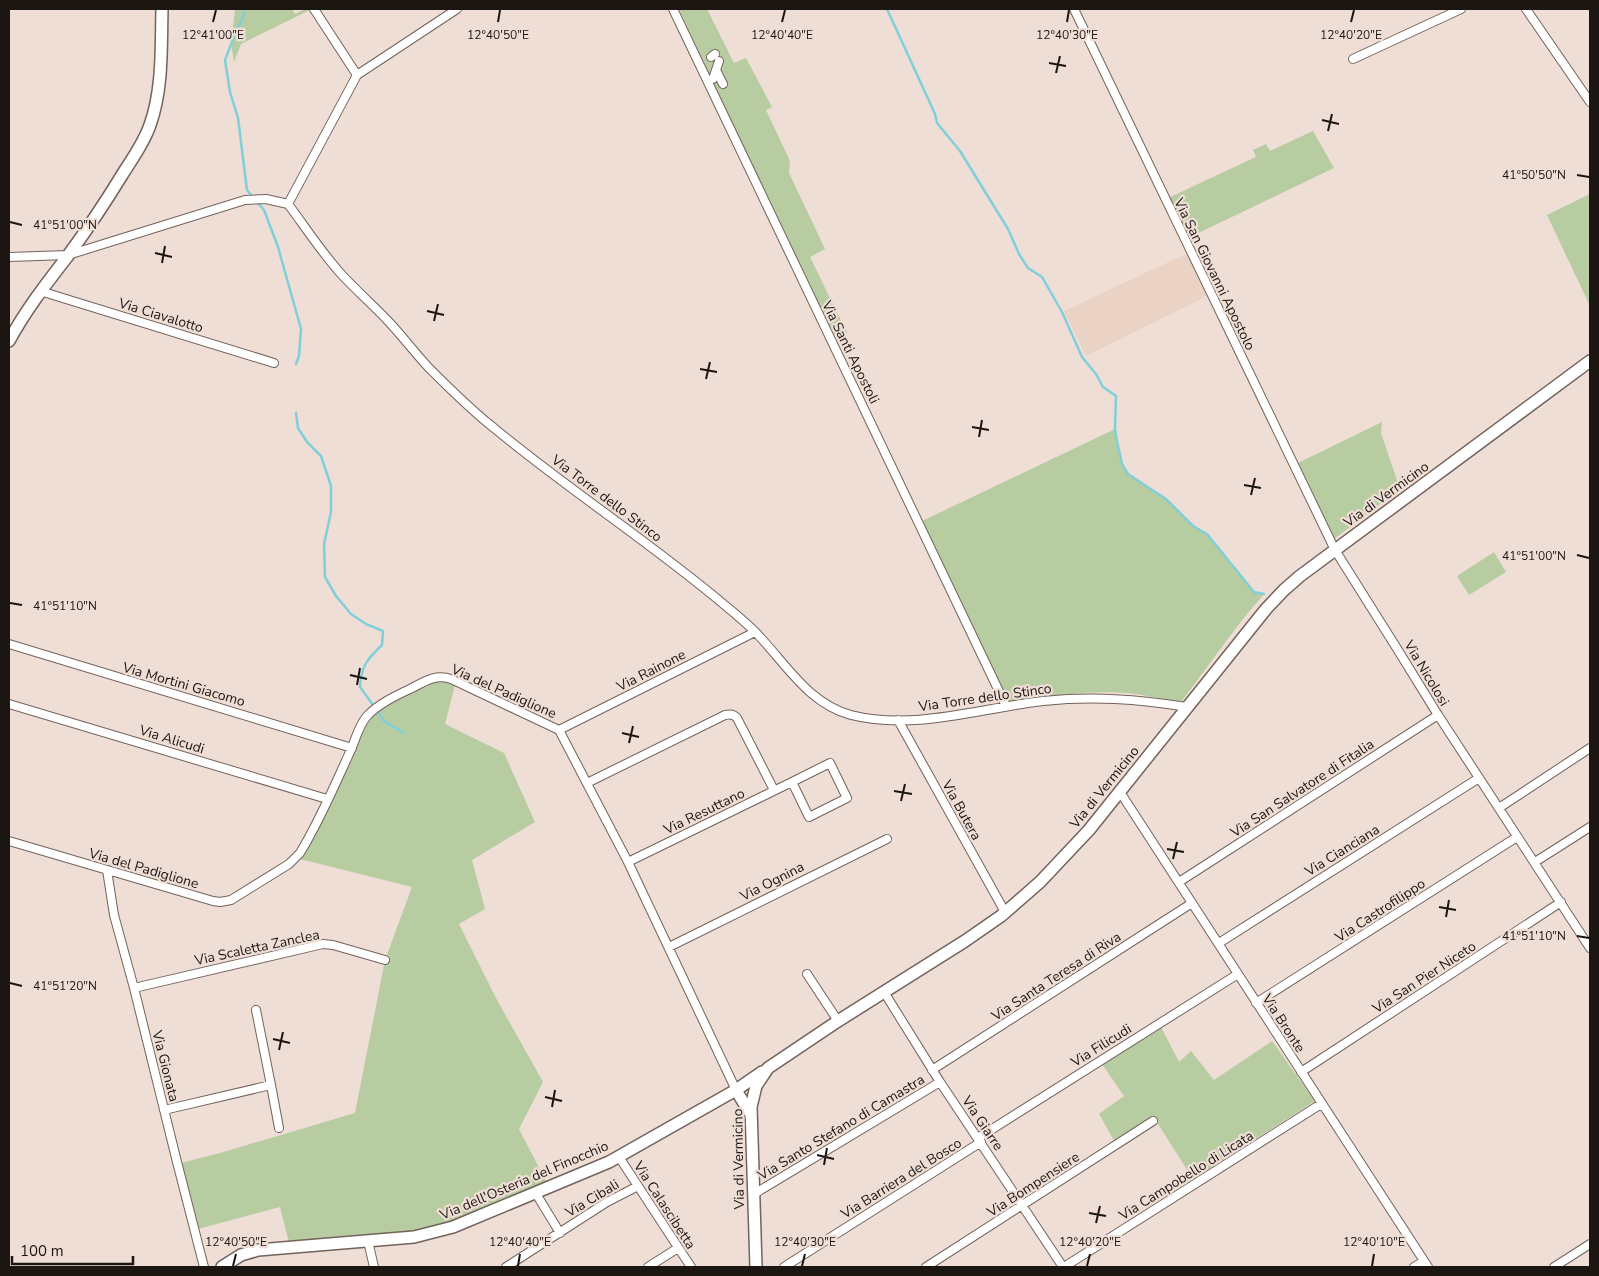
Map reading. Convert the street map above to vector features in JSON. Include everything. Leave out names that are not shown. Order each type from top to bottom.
[{"type":"main road","points":[[9,341],[19,322],[114,189],[142,144],[156,105],[159,84],[162,9]]},
{"type":"main road","name":"Via di Vermicino","points":[[756,1267],[751,1115],[754,1092],[761,1076],[768,1068],[838,1021],[954,948],[1005,912],[1033,889],[1065,857],[1120,792],[1277,596],[1300,576],[1590,361]]},
{"type":"main road","name":"Via dell'Osteria del Finocchio","points":[[222,1267],[240,1255],[258,1250],[414,1237],[447,1230],[619,1157],[736,1090],[768,1068]]},
{"type":"main road","points":[[736,1090],[745,1095],[750,1095],[754,1092]]},
{"type":"main road","points":[[736,1090],[751,1115]]},
{"type":"street","points":[[314,9],[357,75]]},
{"type":"street","points":[[9,257],[68,255],[241,201],[261,199],[288,204],[357,75],[457,9]]},
{"type":"street","name":"Via Santi Apostoli","points":[[673,9],[1006,706]]},
{"type":"street","name":"Via San Giovanni Apostolo","points":[[1074,9],[1335,550]]},
{"type":"street","points":[[1353,59],[1461,9]]},
{"type":"street","points":[[1526,9],[1590,102]]},
{"type":"street","points":[[715,57],[716,70],[723,84]]},
{"type":"street","points":[[713,79],[716,70]]},
{"type":"street","name":"Via Torre dello Stinco","points":[[288,204],[340,273],[390,323],[460,399],[505,437],[650,546],[724,605],[755,632],[795,677],[828,707],[854,716],[898,720],[950,716],[1043,701],[1103,698],[1142,700],[1187,707]]},
{"type":"street","name":"Via Ciavalotto","points":[[40,291],[274,363]]},
{"type":"street","name":"Via Nicolosi","points":[[1335,550],[1438,715],[1517,837],[1536,862],[1590,948]]},
{"type":"street","name":"Via Rainone","points":[[559,730],[755,632]]},
{"type":"street","name":"Via Mortini Giacomo","points":[[9,644],[352,748]]},
{"type":"street","name":"Via del Padiglione","points":[[9,841],[213,901],[228,901],[278,871],[296,858],[302,851],[352,748],[362,722],[373,710],[402,692],[436,677],[451,678],[559,730],[628,862],[736,1090]]},
{"type":"street","name":"Via Alicudi","points":[[9,704],[327,799]]},
{"type":"street","points":[[587,783],[729,714],[737,718],[774,790]]},
{"type":"street","name":"Via San Salvatore di Fitalia","points":[[1179,882],[1438,715]]},
{"type":"street","name":"Via Butera","points":[[898,720],[1005,912]]},
{"type":"street","points":[[1500,808],[1590,748]]},
{"type":"street","name":"Via Resuttano","points":[[628,862],[830,763],[847,798],[809,817],[792,782]]},
{"type":"street","name":"Via Cianciana","points":[[1218,943],[1479,778]]},
{"type":"street","name":"Via Bronte","points":[[1120,792],[1426,1264]]},
{"type":"street","points":[[1536,862],[1590,827]]},
{"type":"street","name":"Via Castrofilippo","points":[[1256,1003],[1517,837]]},
{"type":"street","name":"Via Ognina","points":[[669,947],[887,839]]},
{"type":"street","name":"Via Gionata","points":[[107,870],[114,915],[204,1267]]},
{"type":"street","name":"Via San Pier Niceto","points":[[1301,1072],[1561,902]]},
{"type":"street","name":"Via Santa Teresa di Riva","points":[[932,1070],[1192,903]]},
{"type":"street","name":"Via Scaletta Zanclea","points":[[134,988],[323,944],[333,945],[385,960]]},
{"type":"street","points":[[807,974],[838,1021]]},
{"type":"street","name":"Via Filicudi","points":[[979,1140],[1238,974]]},
{"type":"street","name":"Via Giarre","points":[[884,992],[932,1070],[1064,1267]]},
{"type":"street","points":[[256,1010],[279,1128]]},
{"type":"street","name":"Via Santo Stefano di Camastra","points":[[754,1194],[940,1082]]},
{"type":"street","points":[[164,1110],[271,1085]]},
{"type":"street","name":"Via Campobello di Licata","points":[[1064,1267],[1321,1104]]},
{"type":"street","name":"Via Bompensiere","points":[[926,1267],[1153,1121]]},
{"type":"street","name":"Via Barriera del Bosco","points":[[784,1267],[979,1140]]},
{"type":"street","name":"Via Calascibetta","points":[[619,1157],[691,1267]]},
{"type":"street","name":"Via Cibali","points":[[506,1267],[607,1202],[638,1186]]},
{"type":"street","name":"Via Cibali","points":[[536,1192],[560,1233]]},
{"type":"street","points":[[368,1241],[374,1267]]},
{"type":"street","points":[[1554,1267],[1590,1244]]},
{"type":"street","points":[[648,1267],[678,1248]]},
{"type":"street","points":[[1414,1267],[1426,1264]]},
{"type":"shaded area","points":[[1188,253],[1209,295],[1086,356],[1064,311]]},
{"type":"green space","points":[[235,9],[292,9],[295,14],[302,9],[312,9],[241,44],[234,62],[231,44]]},
{"type":"green space","points":[[679,9],[707,9],[734,63],[746,58],[772,107],[766,110],[790,161],[789,173],[825,249],[810,257],[847,333],[834,339]]},
{"type":"green space","points":[[1313,131],[1334,168],[1188,238],[1168,198],[1256,157],[1253,150],[1266,144],[1270,151]]},
{"type":"green space","points":[[1590,194],[1590,306],[1547,215]]},
{"type":"green space","points":[[1382,422],[1381,433],[1400,489],[1334,539],[1296,464]]},
{"type":"green space","points":[[1115,429],[1122,464],[1128,474],[1166,499],[1193,526],[1207,534],[1254,592],[1264,594],[1242,620],[1181,702],[1127,693],[1097,692],[1036,698],[1007,704],[920,522]]},
{"type":"green space","points":[[1494,552],[1506,572],[1469,595],[1457,576]]},
{"type":"green space","points":[[433,677],[456,681],[445,724],[504,753],[535,822],[472,860],[485,909],[459,924],[497,1000],[543,1082],[519,1129],[549,1187],[453,1227],[290,1247],[280,1207],[194,1230],[177,1164],[355,1113],[385,960],[412,887],[296,858],[367,716]]},
{"type":"green space","points":[[1161,1027],[1179,1062],[1191,1051],[1214,1080],[1272,1041],[1315,1101],[1193,1179],[1158,1124],[1119,1149],[1099,1114],[1124,1096],[1102,1064]]},
{"type":"waterway","points":[[244,9],[244,15],[225,60],[230,92],[238,118],[247,190],[252,196]]},
{"type":"waterway","points":[[887,9],[935,114],[937,123],[960,151],[1008,229],[1019,254],[1028,268],[1042,277],[1062,312],[1082,357],[1096,374],[1103,387],[1116,396],[1115,429],[1122,464],[1128,474],[1166,499],[1193,526],[1207,534],[1254,592],[1264,594]]},
{"type":"waterway","points":[[258,203],[264,210],[278,247],[301,329],[299,356],[296,364]]},
{"type":"waterway","points":[[296,413],[298,428],[307,442],[321,456],[331,486],[331,512],[324,544],[325,577],[336,596],[351,614],[366,624],[383,631],[382,645],[366,664],[360,687],[373,705]]},
{"type":"waterway","points":[[378,712],[384,721],[404,733]]}]
